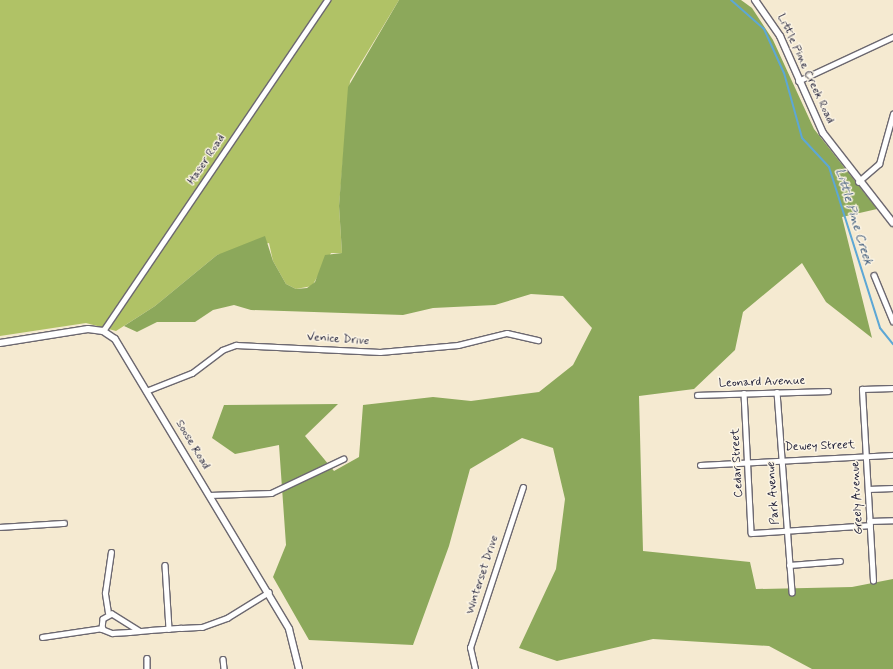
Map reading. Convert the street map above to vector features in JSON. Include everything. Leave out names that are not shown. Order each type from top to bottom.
[{"type":"street","name":"Haser Road","points":[[103,331],[327,0]]},
{"type":"street","name":"Little Pine Creek Road","points":[[755,0],[780,36],[798,81],[823,133],[858,182],[893,223]]},
{"type":"street","points":[[798,81],[893,37]]},
{"type":"street","points":[[858,182],[879,164],[893,114]]},
{"type":"street","points":[[874,274],[893,321]]},
{"type":"street","points":[[0,343],[88,329],[103,331]]},
{"type":"street","name":"Soose Road","points":[[103,331],[115,339],[268,592],[294,641],[299,669]]},
{"type":"street","name":"Venice Drive","points":[[146,391],[199,370],[222,350],[236,345],[380,352],[458,345],[507,333],[538,340]]},
{"type":"street","name":"Greely Avenue","points":[[873,581],[862,389],[893,388]]},
{"type":"street","name":"Leonard Avenue","points":[[697,395],[828,391]]},
{"type":"street","name":"Park Avenue","points":[[777,392],[792,592]]},
{"type":"street","name":"Cedar Street","points":[[744,393],[751,533],[787,530]]},
{"type":"street","name":"Dewey Street","points":[[700,465],[782,458],[893,455]]},
{"type":"street","points":[[209,495],[271,493],[343,459]]},
{"type":"street","name":"Winterset Drive","points":[[475,669],[470,648],[523,487]]},
{"type":"street","points":[[868,489],[893,488]]},
{"type":"street","points":[[787,530],[893,520]]},
{"type":"street","points":[[0,527],[64,523]]},
{"type":"street","points":[[102,628],[108,613],[106,593],[111,552]]},
{"type":"street","points":[[790,565],[840,561]]},
{"type":"street","points":[[165,565],[169,629]]},
{"type":"street","points":[[42,638],[102,628],[112,633],[213,624],[268,592]]},
{"type":"street","points":[[108,613],[139,631]]},
{"type":"street","points":[[146,658],[147,669]]},
{"type":"street","points":[[223,659],[224,669]]},
{"type":"green space","points":[[0,0],[399,0],[350,81],[339,206],[342,253],[331,253],[312,286],[296,289],[286,284],[273,261],[269,243],[217,255],[155,306],[116,331],[86,323],[0,336]]},
{"type":"green space","points":[[399,0],[741,0],[752,8],[773,40],[814,129],[877,209],[842,217],[872,338],[826,302],[802,263],[743,312],[735,350],[694,389],[639,396],[643,551],[750,562],[756,589],[852,587],[893,579],[893,669],[812,669],[769,646],[653,639],[557,661],[519,648],[556,569],[565,499],[553,448],[522,438],[470,469],[449,546],[413,645],[309,640],[273,577],[286,545],[279,445],[235,454],[212,438],[224,405],[338,404],[305,436],[334,471],[359,457],[363,405],[433,397],[471,401],[539,392],[573,365],[592,328],[563,296],[531,294],[495,305],[433,308],[403,315],[251,310],[234,305],[213,310],[195,322],[157,322],[137,332],[124,326],[155,306],[217,255],[265,236],[273,261],[286,284],[296,289],[307,288],[315,282],[325,255],[342,253],[339,206],[348,87]]},
{"type":"waterway","name":"Little Pine Creek","points":[[731,0],[764,29],[784,73],[802,138],[829,167],[880,328],[893,344]]}]
